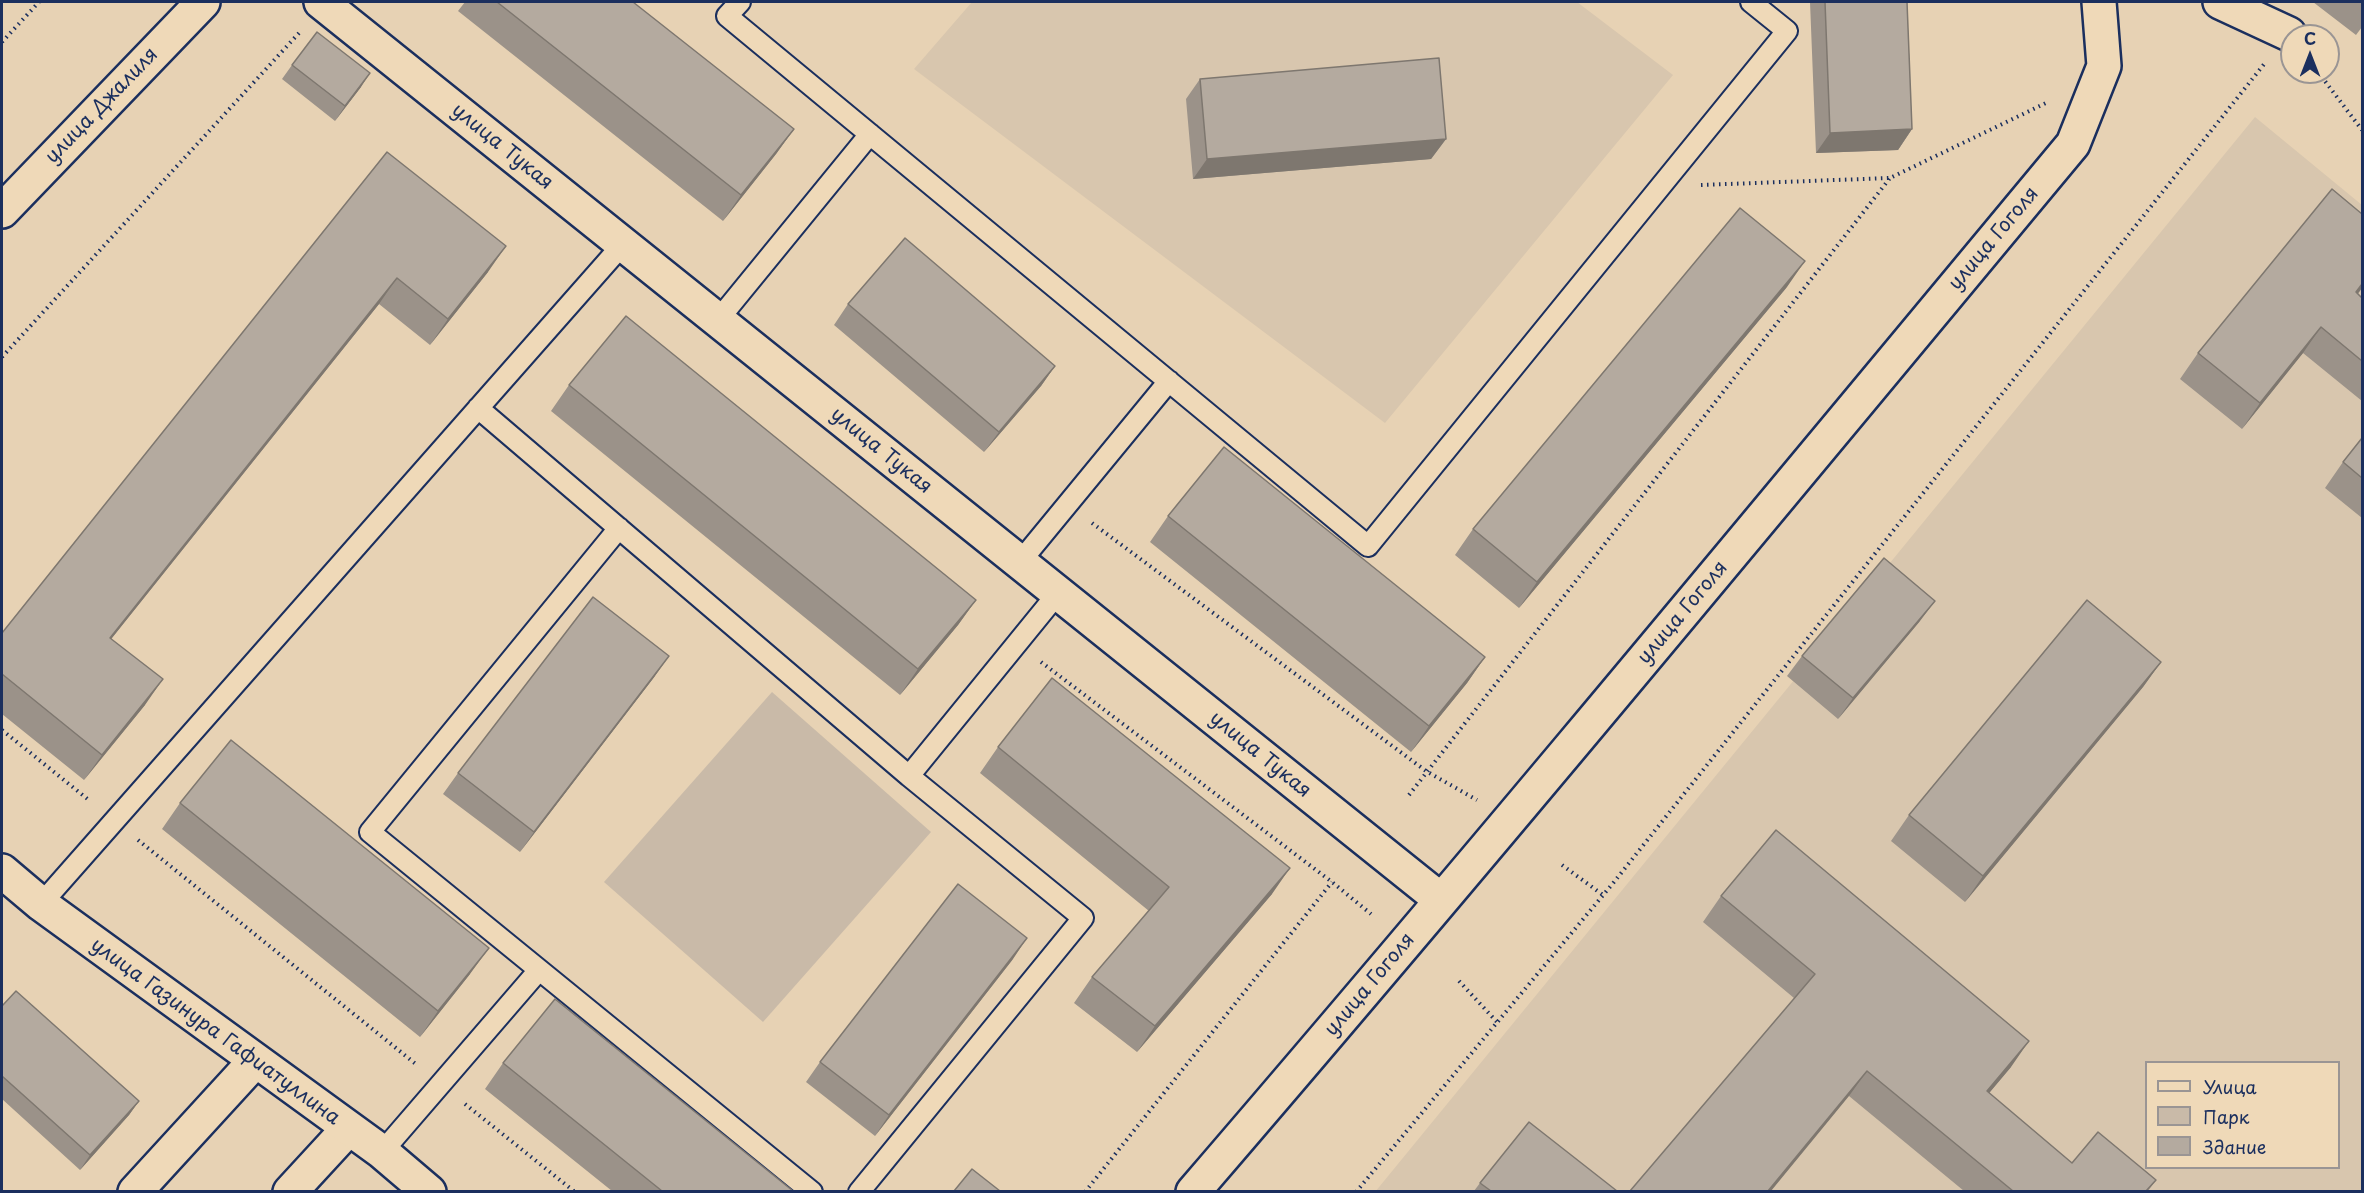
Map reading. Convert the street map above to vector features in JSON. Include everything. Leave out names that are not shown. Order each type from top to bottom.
[{"type":"street","name":"улица Джалиля","points":[[2,212],[203,2]]},
{"type":"street","name":"улица Гоголя","points":[[1193,1191],[1357,1001],[2073,144],[2104,66],[2099,2]]},
{"type":"street","points":[[2220,2],[2280,30]]},
{"type":"street","name":"улица Тукая","points":[[323,3],[1441,900]]},
{"type":"street","name":"улица Газинура Гафиатуллина","points":[[2,872],[41,904],[382,1152],[429,1191]]},
{"type":"street","points":[[135,1191],[255,1061]]},
{"type":"street","points":[[290,1191],[348,1129]]},
{"type":"lane","points":[[740,2],[727,16],[1368,546],[1787,31],[1750,2]]},
{"type":"lane","points":[[718,320],[870,134]]},
{"type":"lane","points":[[41,904],[622,244]]},
{"type":"lane","points":[[1020,562],[1169,381]]},
{"type":"lane","points":[[478,408],[909,776],[1083,918],[859,1191]]},
{"type":"lane","points":[[619,528],[370,832],[812,1191]]},
{"type":"lane","points":[[909,776],[1058,593]]},
{"type":"lane","points":[[382,1152],[539,970]]},
{"type":"path","points":[[2,42],[39,2]]},
{"type":"path","points":[[2,357],[323,3]]},
{"type":"path","points":[[1356,1191],[1603,895],[2280,45]]},
{"type":"path","points":[[2327,84],[2362,130]]},
{"type":"path","points":[[1661,187],[1890,178],[2055,99]]},
{"type":"path","points":[[1409,795],[1890,178]]},
{"type":"path","points":[[1068,504],[1426,771],[1477,800]]},
{"type":"path","points":[[1017,643],[1371,914]]},
{"type":"path","points":[[2,730],[575,1191]]},
{"type":"path","points":[[1562,865],[1603,895]]},
{"type":"path","points":[[1085,1191],[1332,882]]},
{"type":"path","points":[[1459,981],[1497,1022]]},
{"type":"shaded area","points":[[972,2],[1577,2],[1673,75],[1385,423],[914,69]]},
{"type":"shaded area","points":[[2255,117],[2362,205],[2362,1191],[1375,1192]]},
{"type":"green space","points":[[772,692],[931,832],[763,1022],[604,882]]},
{"type":"building","points":[[497,2],[633,2],[794,129],[741,195]]},
{"type":"building","points":[[1825,2],[1907,2],[1912,129],[1830,133]]},
{"type":"building","points":[[317,32],[370,73],[345,106],[292,65]]},
{"type":"building","points":[[1439,58],[1446,139],[1207,159],[1200,79]]},
{"type":"building","points":[[387,152],[506,246],[448,319],[397,278],[110,638],[163,679],[102,755],[2,674],[2,633]]},
{"type":"building","points":[[2332,189],[2362,214],[2362,284],[2356,292],[2362,298],[2362,361],[2321,327],[2260,403],[2198,353]]},
{"type":"building","points":[[1740,208],[1805,261],[1537,582],[1473,529]]},
{"type":"building","points":[[905,238],[1055,366],[999,432],[848,304]]},
{"type":"building","points":[[626,316],[976,600],[918,669],[569,385]]},
{"type":"building","points":[[2362,438],[2362,478],[2343,462]]},
{"type":"building","points":[[1224,447],[1485,657],[1429,726],[1168,516]]},
{"type":"building","points":[[1884,558],[1935,601],[1853,698],[1802,656]]},
{"type":"building","points":[[593,597],[669,656],[534,832],[458,773]]},
{"type":"building","points":[[2087,600],[2161,662],[1983,876],[1909,815]]},
{"type":"building","points":[[1052,678],[1290,868],[1155,1026],[1092,977],[1169,887],[998,747]]},
{"type":"building","points":[[231,740],[489,948],[438,1011],[180,803]]},
{"type":"building","points":[[1776,830],[2029,1041],[1987,1091],[2072,1163],[2098,1132],[2156,1180],[2146,1191],[2013,1191],[1867,1071],[1768,1191],[1630,1191],[1815,974],[1721,896]]},
{"type":"building","points":[[958,884],[1027,938],[889,1115],[820,1062]]},
{"type":"building","points":[[16,991],[139,1101],[90,1155],[2,1076],[2,1006]]},
{"type":"building","points":[[555,999],[793,1191],[662,1191],[503,1063]]},
{"type":"building","points":[[1529,1122],[1617,1191],[1491,1191],[1480,1183]]},
{"type":"building","points":[[972,1169],[1000,1191],[954,1191]]}]
